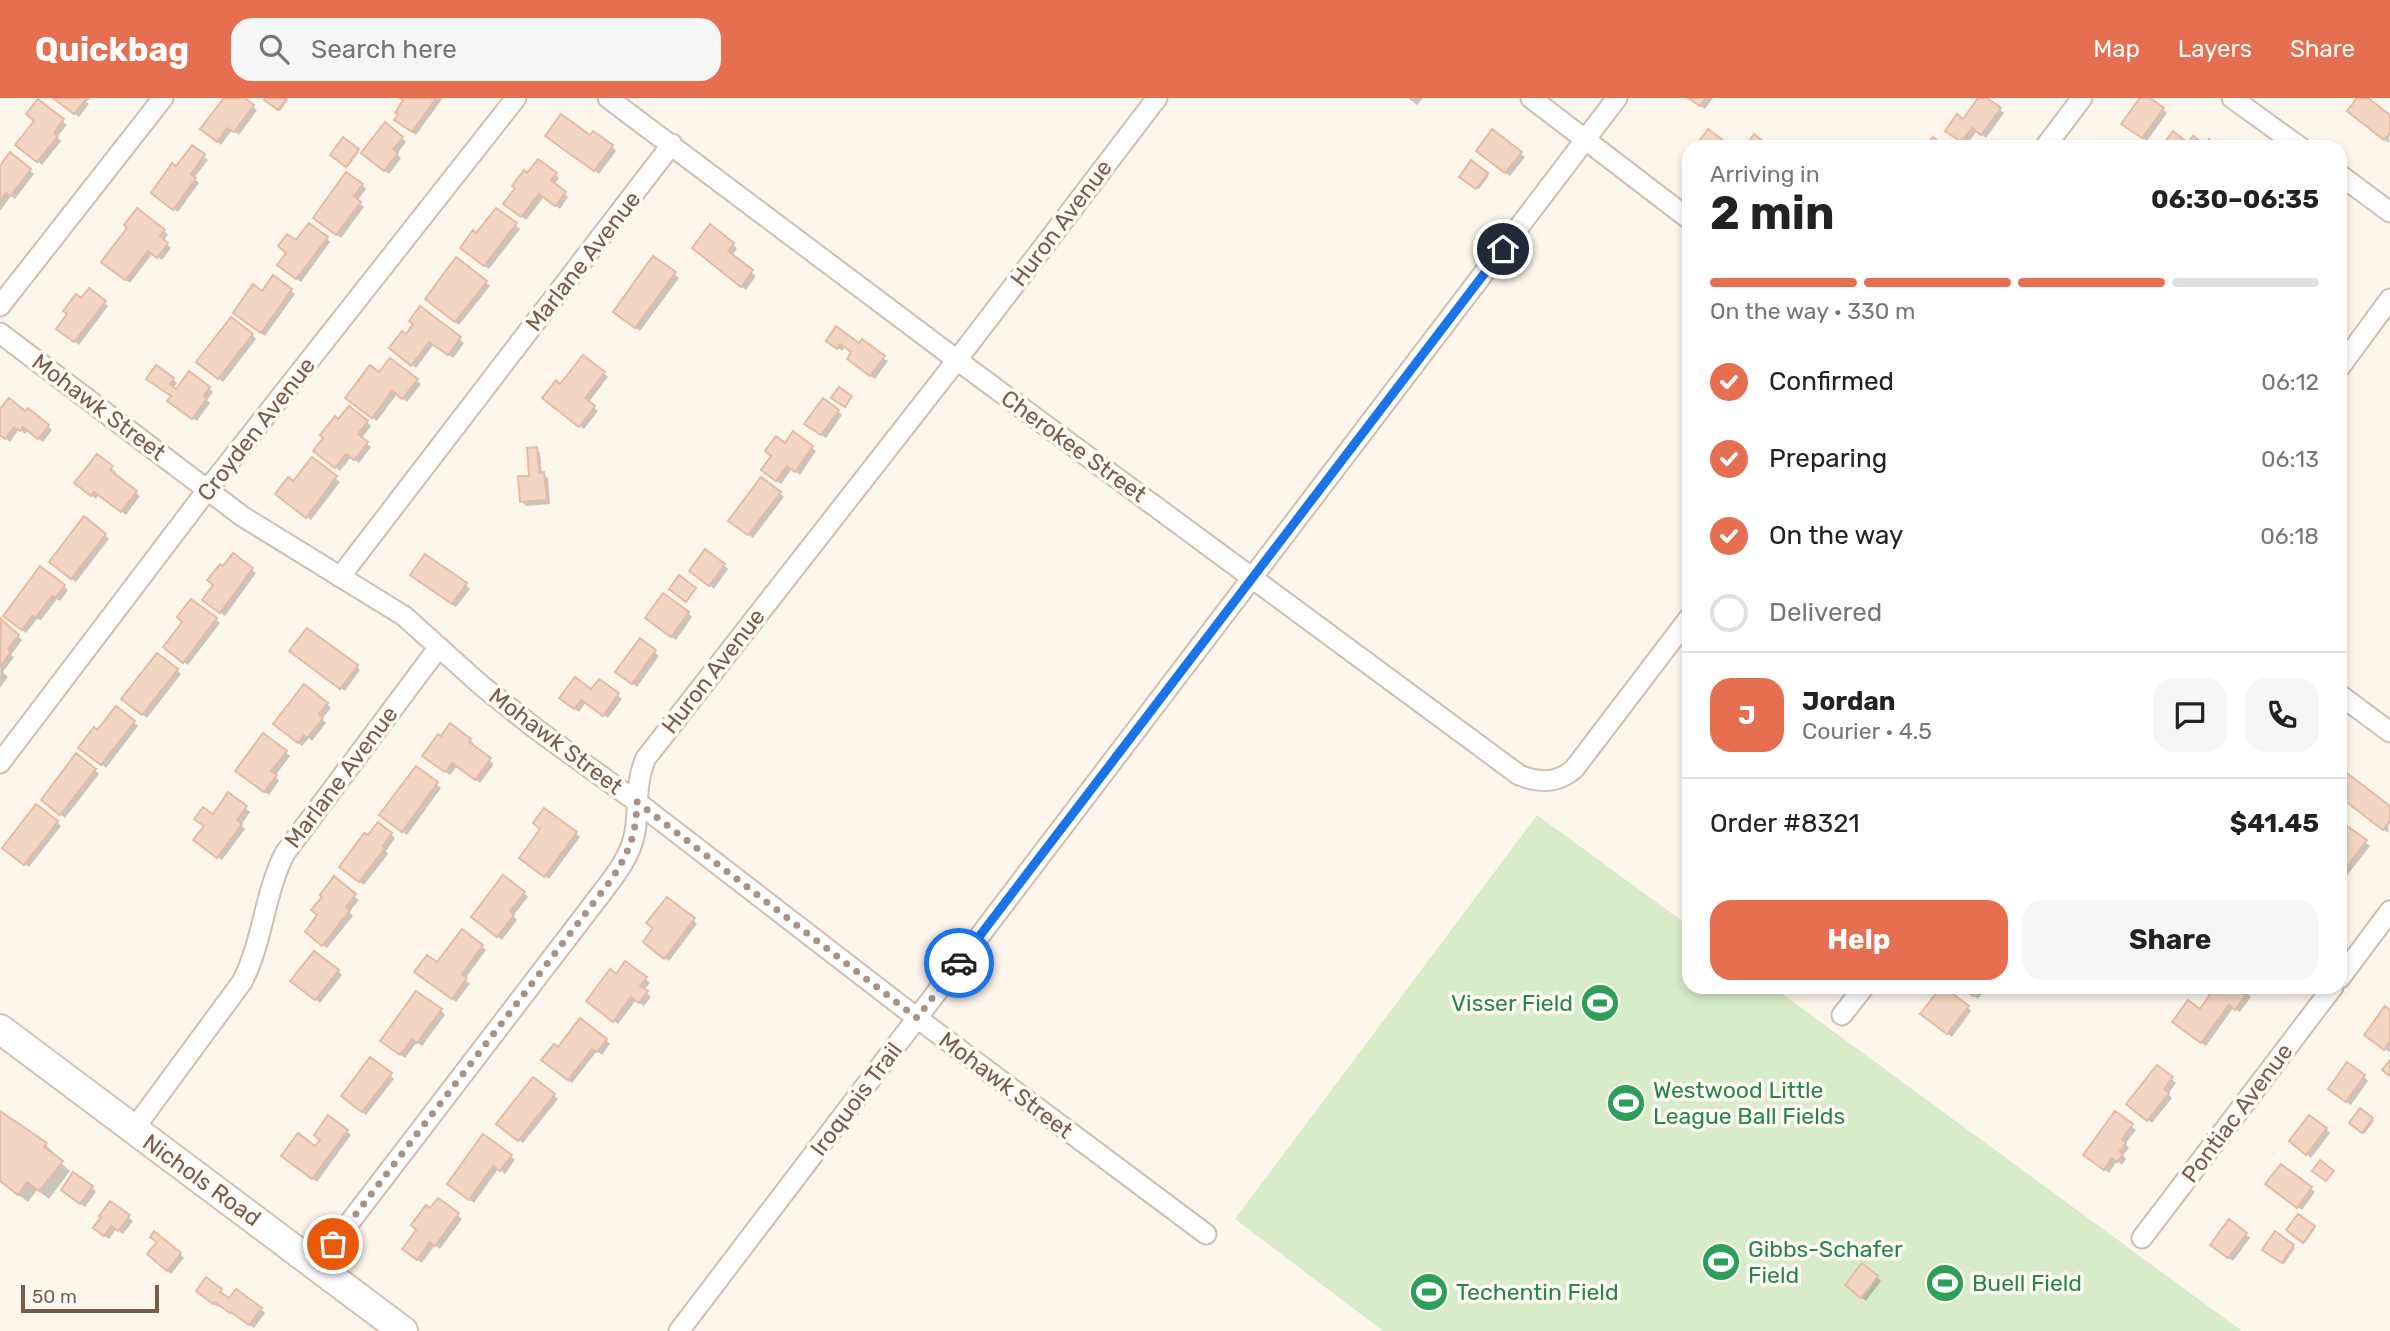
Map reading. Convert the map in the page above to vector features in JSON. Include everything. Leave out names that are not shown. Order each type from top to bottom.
[{"type":"street","points":[[0,306],[163,98]]},
{"type":"street","name":"Croyden Avenue","points":[[0,763],[208,489],[516,98]]},
{"type":"street","name":"Cherokee Street","points":[[608,98],[1518,775],[1546,782],[1565,777],[1574,769],[1682,627]]},
{"type":"street","name":"Huron Avenue","points":[[317,1265],[611,880],[629,851],[634,836],[640,771],[652,750],[957,360],[1157,98]]},
{"type":"street","points":[[1531,98],[1682,214]]},
{"type":"street","name":"Iroquois Trail","points":[[679,1331],[1617,98]]},
{"type":"street","points":[[2050,140],[2082,98]]},
{"type":"street","points":[[2232,98],[2290,140]]},
{"type":"street","name":"Marlane Avenue","points":[[340,577],[672,144]]},
{"type":"street","points":[[2347,181],[2390,212]]},
{"type":"street","points":[[2347,357],[2390,299]]},
{"type":"street","name":"Mohawk Street","points":[[0,333],[265,532],[404,616],[482,686],[536,729],[637,802],[917,1018],[1206,1234]]},
{"type":"street","name":"Marlane Avenue","points":[[133,1129],[242,982],[250,967],[272,881],[290,844],[439,648]]},
{"type":"street","points":[[2347,700],[2390,732]]},
{"type":"street","points":[[2347,969],[2390,911]]},
{"type":"street","points":[[1842,1015],[1858,994]]},
{"type":"street","name":"Pontiac Avenue","points":[[2142,1238],[2328,994]]},
{"type":"street","name":"Nichols Road","points":[[0,1029],[403,1331]]},
{"type":"green space","name":"Westwood Little League Ball Fields","points":[[1537,815],[1682,921],[1682,994],[1783,994],[2242,1331],[1383,1331],[1235,1219]]},
{"type":"building","points":[[53,98],[85,98],[86,99],[74,114]]},
{"type":"building","points":[[224,98],[245,98],[254,105],[234,132],[227,128],[217,142],[200,129]]},
{"type":"building","points":[[287,98],[278,110],[264,100]]},
{"type":"building","points":[[400,98],[436,98],[412,132],[394,120],[403,100]]},
{"type":"building","points":[[1688,98],[1706,98],[1700,106]]},
{"type":"building","points":[[1978,98],[1987,98],[2001,108],[1981,135],[1972,128],[1963,140],[1958,140],[1945,131],[1957,114],[1963,119]]},
{"type":"building","points":[[2140,98],[2150,98],[2164,108],[2142,138],[2121,124]]},
{"type":"building","points":[[2357,98],[2368,98],[2390,115],[2390,133],[2384,140],[2347,111]]},
{"type":"building","points":[[38,99],[64,119],[54,133],[58,136],[37,162],[15,145],[34,121],[26,114]]},
{"type":"building","points":[[561,114],[590,135],[593,131],[613,145],[594,171],[545,136]]},
{"type":"building","points":[[385,122],[403,137],[393,149],[398,153],[384,171],[361,153]]},
{"type":"building","points":[[1492,129],[1522,152],[1505,173],[1476,151]]},
{"type":"building","points":[[1708,129],[1723,140],[1700,140]]},
{"type":"building","points":[[2173,131],[2184,140],[2166,140]]},
{"type":"building","points":[[1754,134],[1762,140],[1750,140]]},
{"type":"building","points":[[343,137],[359,149],[346,167],[330,155]]},
{"type":"building","points":[[192,145],[205,154],[191,174],[196,178],[173,210],[151,193],[172,163],[176,166]]},
{"type":"building","points":[[10,152],[31,169],[10,196],[6,193],[0,201],[0,166]]},
{"type":"building","points":[[538,159],[557,173],[551,180],[566,192],[555,206],[539,194],[521,217],[503,204],[524,170],[527,173]]},
{"type":"building","points":[[1471,160],[1488,173],[1476,189],[1459,177]]},
{"type":"building","points":[[346,172],[363,184],[354,196],[361,202],[336,235],[313,218]]},
{"type":"building","points":[[137,208],[165,230],[160,236],[168,243],[157,258],[148,251],[125,280],[101,262],[127,228],[124,225]]},
{"type":"building","points":[[496,208],[517,223],[484,266],[460,248],[473,230],[476,233]]},
{"type":"building","points":[[309,223],[328,237],[296,279],[277,265],[286,253],[278,246],[287,234],[296,240]]},
{"type":"building","points":[[710,224],[734,243],[728,251],[753,270],[741,287],[692,248]]},
{"type":"building","points":[[653,256],[676,272],[635,328],[613,312]]},
{"type":"building","points":[[456,257],[487,281],[455,322],[425,299]]},
{"type":"building","points":[[273,275],[292,289],[261,333],[233,313],[253,284],[262,291]]},
{"type":"building","points":[[89,288],[106,301],[74,342],[56,329],[67,314],[63,311],[76,294],[81,298]]},
{"type":"building","points":[[420,306],[461,337],[448,355],[429,342],[411,366],[389,348],[402,331],[406,334],[413,324],[409,321]]},
{"type":"building","points":[[231,317],[253,334],[218,379],[196,362]]},
{"type":"building","points":[[836,326],[859,343],[862,339],[885,356],[870,376],[847,359],[851,352],[840,344],[837,349],[826,341]]},
{"type":"building","points":[[583,355],[605,372],[585,398],[595,406],[579,427],[542,398],[556,380],[560,384]]},
{"type":"building","points":[[390,358],[418,379],[402,399],[392,391],[372,418],[345,398],[370,365],[379,372]]},
{"type":"building","points":[[156,365],[174,378],[170,384],[176,389],[189,371],[210,387],[204,396],[207,398],[192,419],[167,401],[171,396],[146,379]]},
{"type":"building","points":[[839,387],[852,396],[845,407],[831,398]]},
{"type":"building","points":[[9,398],[25,411],[28,408],[49,425],[38,439],[23,427],[20,431],[14,427],[5,439],[0,435],[0,409]]},
{"type":"building","points":[[823,398],[839,410],[821,435],[804,424]]},
{"type":"building","points":[[349,406],[368,421],[358,434],[368,442],[354,460],[346,454],[335,468],[313,451],[323,438],[320,435],[335,416],[338,419]]},
{"type":"building","points":[[793,431],[813,446],[795,472],[787,466],[776,481],[761,470],[771,456],[765,451],[776,436],[785,443]]},
{"type":"building","points":[[537,447],[539,473],[544,472],[547,500],[520,502],[518,476],[529,476],[527,448]]},
{"type":"building","points":[[97,454],[113,466],[110,470],[137,491],[121,512],[94,492],[91,496],[74,483]]},
{"type":"building","points":[[312,457],[337,476],[306,518],[275,494],[288,477],[293,481]]},
{"type":"building","points":[[761,477],[781,492],[748,535],[728,521]]},
{"type":"building","points":[[84,516],[106,534],[71,579],[49,562]]},
{"type":"building","points":[[705,549],[725,564],[709,586],[689,571]]},
{"type":"building","points":[[233,553],[253,568],[220,613],[202,600],[213,585],[207,580]]},
{"type":"building","points":[[425,554],[467,583],[452,604],[410,575]]},
{"type":"building","points":[[40,566],[65,585],[55,598],[52,596],[36,617],[32,616],[22,630],[3,616]]},
{"type":"building","points":[[679,575],[696,588],[686,602],[669,589]]},
{"type":"building","points":[[663,593],[689,612],[671,637],[645,618]]},
{"type":"building","points":[[191,599],[217,618],[183,663],[163,647],[182,622],[177,617]]},
{"type":"building","points":[[1,619],[19,635],[0,666]]},
{"type":"building","points":[[307,628],[358,665],[340,689],[289,651]]},
{"type":"building","points":[[640,638],[656,650],[632,684],[615,672]]},
{"type":"building","points":[[157,653],[178,669],[142,715],[121,699]]},
{"type":"building","points":[[575,677],[591,689],[599,679],[619,693],[603,716],[581,700],[574,709],[559,698]]},
{"type":"building","points":[[304,684],[328,703],[319,714],[323,718],[307,738],[304,735],[298,743],[273,724]]},
{"type":"building","points":[[116,706],[135,721],[101,765],[78,748],[94,727],[97,730]]},
{"type":"building","points":[[450,723],[471,739],[469,742],[491,758],[475,780],[452,763],[445,772],[422,756]]},
{"type":"building","points":[[263,733],[287,751],[271,771],[277,775],[264,792],[235,771]]},
{"type":"building","points":[[76,753],[96,769],[60,815],[41,800]]},
{"type":"building","points":[[416,766],[438,782],[402,832],[379,815]]},
{"type":"building","points":[[2347,773],[2390,806],[2390,821],[2383,830],[2347,802]]},
{"type":"building","points":[[228,792],[247,806],[237,820],[242,824],[217,858],[193,840],[204,826],[194,819],[203,807],[213,814]]},
{"type":"building","points":[[36,804],[58,821],[24,865],[2,848]]},
{"type":"building","points":[[544,808],[577,832],[544,877],[519,858],[540,829],[533,823]]},
{"type":"building","points":[[378,822],[392,833],[383,846],[385,848],[359,882],[339,867],[364,833],[368,835]]},
{"type":"building","points":[[2347,826],[2367,840],[2347,867]]},
{"type":"building","points":[[503,875],[525,892],[510,911],[514,915],[497,937],[471,917]]},
{"type":"building","points":[[334,876],[356,894],[346,907],[350,910],[322,946],[305,932],[317,915],[311,910]]},
{"type":"building","points":[[667,897],[695,918],[664,959],[643,942],[653,928],[646,923]]},
{"type":"building","points":[[462,929],[483,945],[462,974],[467,978],[452,999],[414,972],[427,955],[437,962]]},
{"type":"building","points":[[314,951],[339,970],[315,1000],[290,981]]},
{"type":"building","points":[[625,961],[647,977],[640,986],[648,991],[639,1003],[631,997],[613,1022],[586,1001],[610,969],[616,974]]},
{"type":"building","points":[[416,991],[442,1009],[417,1043],[412,1039],[400,1055],[380,1041]]},
{"type":"building","points":[[1936,994],[1953,994],[1969,1006],[1947,1034],[1920,1014]]},
{"type":"building","points":[[2210,994],[2246,994],[2235,1010],[2229,1005],[2201,1043],[2172,1022],[2188,1000],[2200,1009]]},
{"type":"building","points":[[2385,1006],[2390,1010],[2390,1041],[2384,1050],[2364,1035]]},
{"type":"building","points":[[580,1018],[607,1039],[597,1052],[592,1049],[568,1080],[541,1060],[554,1044],[558,1047]]},
{"type":"building","points":[[370,1057],[392,1073],[362,1112],[341,1096]]},
{"type":"building","points":[[2390,1060],[2390,1076],[2382,1070]]},
{"type":"building","points":[[2347,1062],[2365,1075],[2346,1102],[2328,1089]]},
{"type":"building","points":[[2157,1065],[2173,1077],[2164,1089],[2169,1093],[2147,1121],[2126,1104]]},
{"type":"building","points":[[533,1077],[555,1094],[518,1141],[496,1124]]},
{"type":"building","points":[[2360,1108],[2373,1118],[2362,1133],[2349,1123]]},
{"type":"building","points":[[0,1111],[47,1143],[44,1147],[63,1161],[39,1191],[27,1182],[18,1195],[0,1181]]},
{"type":"building","points":[[2115,1111],[2133,1124],[2122,1139],[2126,1143],[2120,1151],[2123,1154],[2117,1162],[2112,1158],[2104,1170],[2083,1155]]},
{"type":"building","points":[[328,1115],[348,1130],[312,1179],[281,1156],[298,1133],[315,1146],[320,1140],[314,1135]]},
{"type":"building","points":[[2309,1115],[2327,1128],[2306,1155],[2289,1141]]},
{"type":"building","points":[[483,1134],[512,1155],[500,1171],[493,1166],[469,1200],[447,1184]]},
{"type":"building","points":[[2320,1160],[2334,1171],[2326,1181],[2312,1171]]},
{"type":"building","points":[[2281,1164],[2312,1187],[2297,1208],[2265,1184]]},
{"type":"building","points":[[73,1172],[93,1186],[80,1204],[61,1190]]},
{"type":"building","points":[[438,1198],[459,1213],[435,1246],[430,1242],[417,1260],[402,1249],[416,1230],[411,1225],[426,1205],[430,1208]]},
{"type":"building","points":[[110,1201],[130,1215],[118,1231],[111,1226],[104,1236],[93,1228]]},
{"type":"building","points":[[2298,1214],[2315,1226],[2303,1243],[2286,1230]]},
{"type":"building","points":[[2229,1219],[2247,1233],[2228,1258],[2210,1245]]},
{"type":"building","points":[[154,1231],[181,1253],[167,1271],[147,1254],[157,1242],[150,1237]]},
{"type":"building","points":[[2275,1231],[2294,1245],[2282,1263],[2262,1250]]},
{"type":"building","points":[[1862,1263],[1878,1276],[1861,1298],[1845,1285]]},
{"type":"building","points":[[206,1277],[229,1298],[236,1289],[262,1308],[249,1325],[196,1291]]},
{"type":"way so far","points":[[333,1244],[611,880],[629,851],[634,836],[637,802],[917,1018],[959,963]]},
{"type":"place","name":"Visser Field","points":[[1600,1003]]},
{"type":"place","name":"Westwood Little League Ball Fields","points":[[1626,1103]]},
{"type":"place","name":"Gibbs-Schafer Field","points":[[1721,1262]]},
{"type":"place","name":"Buell Field","points":[[1945,1283]]},
{"type":"place","name":"Techentin Field","points":[[1429,1292]]},
{"type":"route","points":[[959,963],[1503,249]]}]
